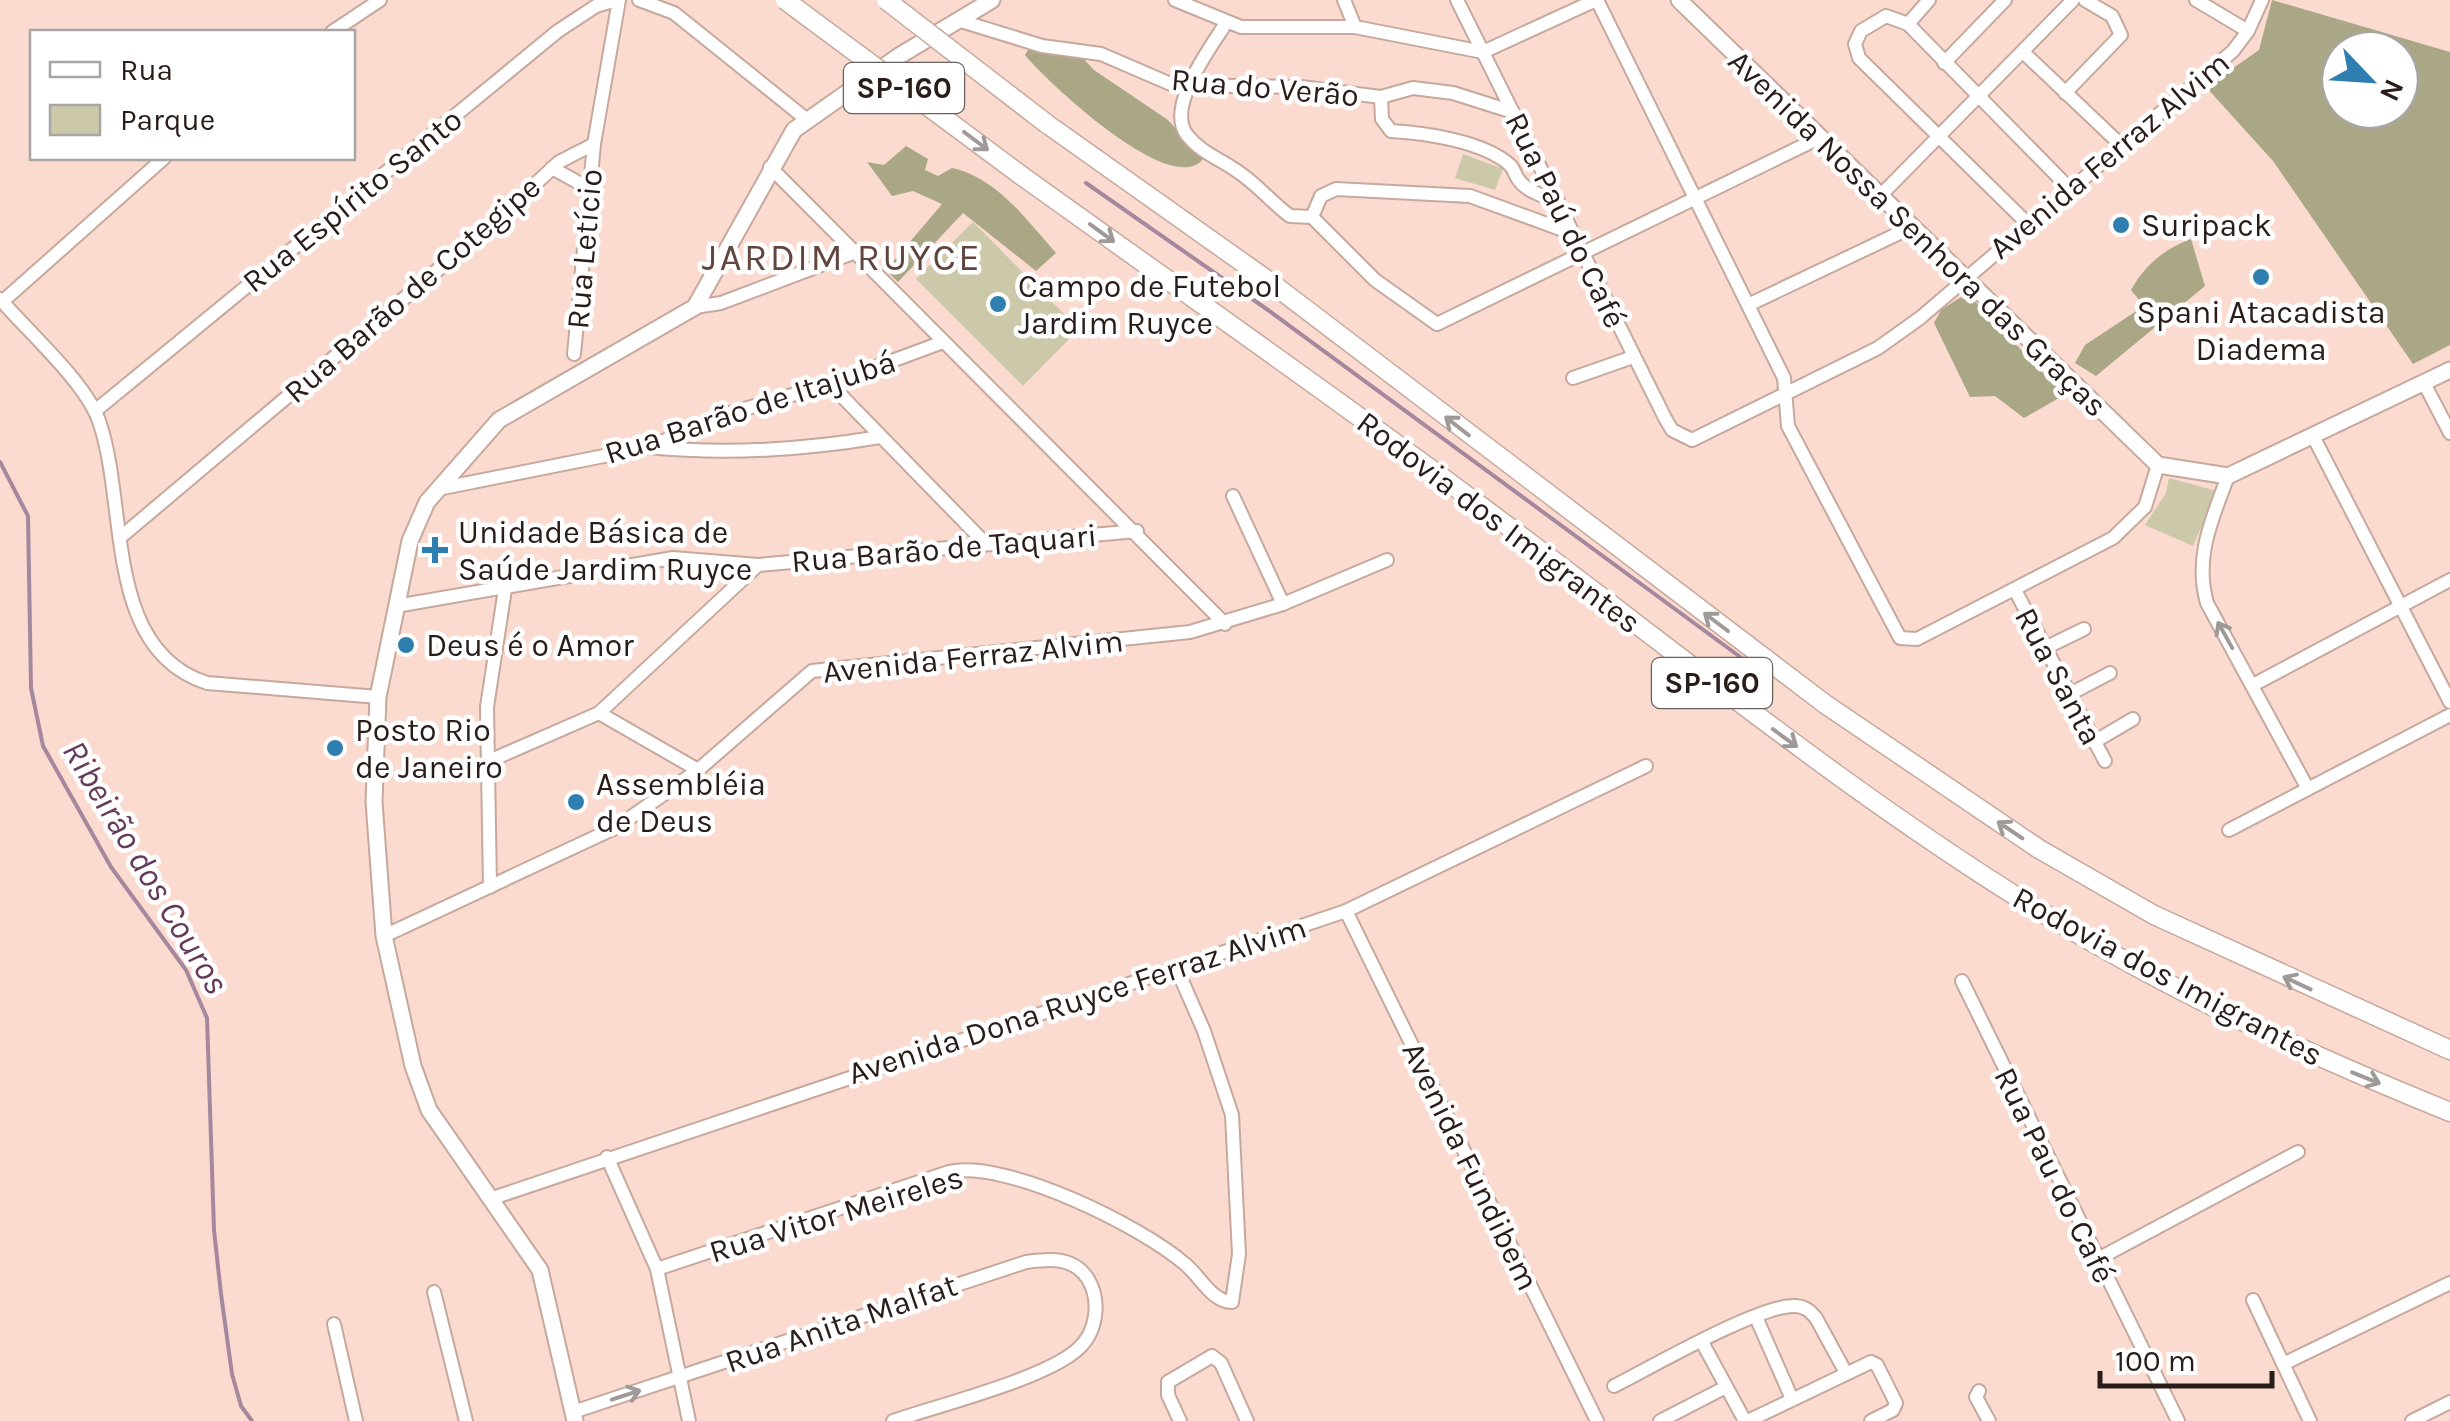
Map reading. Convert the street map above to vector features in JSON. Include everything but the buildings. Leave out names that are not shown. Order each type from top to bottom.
[{"type":"highway","name":"Rodovia dos Imigrantes","points":[[785,0],[1470,498],[1782,737],[1915,830],[2047,915],[2220,1010],[2321,1060],[2450,1112]]},
{"type":"highway","name":"Rodovia dos Imigrantes","points":[[886,0],[1048,124],[1270,282],[1825,704],[2039,850],[2154,916],[2450,1050]]},
{"type":"main road","name":"Avenida Nossa Senhora das Graças","points":[[1678,0],[2158,465]]},
{"type":"main road","points":[[574,1416],[540,1270],[429,1110],[414,1066],[384,936],[374,802],[378,697],[410,541],[437,489],[500,420],[695,306],[794,130],[993,1]]},
{"type":"main road","points":[[2158,465],[2228,476],[2450,370]]},
{"type":"street","points":[[335,30],[380,0]]},
{"type":"street","points":[[594,144],[617,0]]},
{"type":"street","name":"Rua Espírito Santo","points":[[95,412],[558,31],[596,6],[617,0]]},
{"type":"street","points":[[639,0],[674,13],[806,119]]},
{"type":"street","name":"Rua do Verão","points":[[1175,0],[1242,27],[1355,27],[1483,52]]},
{"type":"street","points":[[1344,0],[1355,27]]},
{"type":"street","name":"Rua Paú do Café","points":[[1458,0],[1633,357],[1680,436]]},
{"type":"street","points":[[1483,52],[1597,0],[1784,378],[1788,426],[1900,638],[1917,639],[2132,524],[2145,507],[2158,465]]},
{"type":"street","points":[[1908,24],[1929,0]]},
{"type":"street","points":[[1944,63],[2005,0]]},
{"type":"street","points":[[1881,195],[2073,0]]},
{"type":"street","points":[[2065,94],[2121,35],[2112,16],[2085,0]]},
{"type":"street","points":[[2196,0],[2248,31]]},
{"type":"street","name":"Avenida Ferraz Alvim","points":[[1680,436],[1702,438],[1878,348],[2225,58],[2248,31],[2262,0]]},
{"type":"street","points":[[2029,225],[1855,50],[1861,32],[1879,18],[1908,24],[2071,190]]},
{"type":"street","name":"Rua do Verão","points":[[961,21],[1042,46],[1100,54],[1173,85],[1189,82],[1300,87],[1381,97],[1413,88],[1456,94],[1513,112]]},
{"type":"street","points":[[1226,23],[1189,82],[1180,122],[1191,140],[1266,191],[1290,216],[1312,217],[1374,280],[1431,322],[1442,324],[1821,137]]},
{"type":"street","points":[[2023,52],[2122,146]]},
{"type":"street","points":[[1381,97],[1382,120],[1391,131],[1434,134],[1461,143],[1510,165],[1519,182],[1558,201]]},
{"type":"street","name":"Rua Barão de Cotegipe","points":[[122,536],[552,168],[576,150],[594,144]]},
{"type":"street","name":"Rua Letício","points":[[574,354],[594,144]]},
{"type":"street","points":[[162,160],[1,300],[95,412],[139,619],[146,636],[170,667],[207,683],[378,697]]},
{"type":"street","points":[[552,168],[590,190]]},
{"type":"street","points":[[770,168],[1136,530],[1225,624]]},
{"type":"street","points":[[1312,217],[1321,196],[1336,189],[1457,194],[1574,234]]},
{"type":"street","points":[[1748,305],[1912,227]]},
{"type":"street","points":[[695,306],[739,297],[853,252]]},
{"type":"street","name":"Rua Barão de Itajubá","points":[[437,489],[649,447],[726,414],[830,384],[943,342]]},
{"type":"street","points":[[1573,378],[1633,357]]},
{"type":"street","points":[[2424,383],[2450,433]]},
{"type":"street","points":[[830,384],[984,542]]},
{"type":"street","points":[[2313,436],[2450,702]]},
{"type":"street","points":[[649,447],[711,452],[803,449],[880,437]]},
{"type":"street","points":[[2228,476],[2206,540],[2202,584],[2308,789]]},
{"type":"street","points":[[1233,496],[1282,604]]},
{"type":"street","name":"Rua Barão de Taquari","points":[[396,606],[673,558],[758,565],[1136,530]]},
{"type":"street","name":"Avenida Ferraz Alvim","points":[[384,936],[617,827],[698,770],[791,685],[822,668],[1153,637],[1225,624],[1386,560]]},
{"type":"street","points":[[489,762],[599,713],[758,565]]},
{"type":"street","points":[[2253,684],[2450,580]]},
{"type":"street","points":[[490,887],[488,706],[505,589]]},
{"type":"street","name":"Rua Santa","points":[[2014,590],[2105,761]]},
{"type":"street","points":[[2043,649],[2084,629]]},
{"type":"street","points":[[2068,695],[2110,674]]},
{"type":"street","points":[[599,713],[698,770]]},
{"type":"street","points":[[2229,830],[2450,715]]},
{"type":"street","points":[[2094,742],[2133,719]]},
{"type":"street","name":"Avenida Dona Ruyce Ferraz Alvim","points":[[493,1198],[1346,911],[1646,766]]},
{"type":"street","name":"Avenida Fundibem","points":[[1346,911],[1597,1421]]},
{"type":"street","name":"Rua Vitor Meireles","points":[[656,1270],[949,1172],[982,1170],[1024,1181],[1119,1222],[1186,1264],[1228,1304],[1236,1294],[1236,1192],[1228,1095],[1176,967]]},
{"type":"street","name":"Rua Pau do Café","points":[[1962,981],[2178,1421]]},
{"type":"street","points":[[2096,1260],[2298,1152]]},
{"type":"street","points":[[607,1157],[656,1270],[689,1421]]},
{"type":"street","name":"Rua Anita Malfat","points":[[574,1416],[1026,1262],[1062,1260],[1076,1266],[1095,1297],[1092,1332],[1067,1358],[893,1421]]},
{"type":"street","points":[[2283,1364],[2450,1283]]},
{"type":"street","points":[[434,1292],[466,1421]]},
{"type":"street","points":[[2253,1300],[2310,1421]]},
{"type":"street","points":[[1614,1386],[1756,1317],[1792,1306],[1809,1310],[1846,1374]]},
{"type":"street","points":[[1756,1317],[1792,1399]]},
{"type":"street","points":[[334,1324],[356,1421]]},
{"type":"street","points":[[1702,1342],[1746,1421],[1867,1363],[1877,1365],[1896,1406],[1871,1421]]},
{"type":"street","points":[[1180,1421],[1168,1395],[1168,1382],[1212,1356],[1220,1363],[1247,1421]]},
{"type":"street","points":[[1660,1421],[1726,1387]]},
{"type":"street","points":[[1979,1390],[1976,1397],[1989,1421]]},
{"type":"street","points":[[2412,1421],[2450,1402]]},
{"type":"green space","points":[[1463,154],[1503,169],[1495,190],[1455,178]]},
{"type":"green space","name":"Campo de Futebol Jardim Ruyce","points":[[973,222],[1079,329],[1023,386],[916,279]]},
{"type":"green space","points":[[2169,478],[2217,491],[2193,546],[2145,525],[2166,493]]},
{"type":"shaded area","points":[[2272,0],[2375,30],[2320,30],[2320,130],[2420,130],[2420,43],[2450,52],[2450,345],[2413,364],[2273,161],[2206,87],[2259,50]]},
{"type":"shaded area","points":[[1029,48],[1079,54],[1094,70],[1168,120],[1203,159],[1187,167],[1165,164],[1139,151],[1058,89],[1025,55]]},
{"type":"shaded area","points":[[906,146],[928,159],[925,170],[938,176],[952,168],[984,181],[1022,214],[1056,253],[1036,271],[963,213],[898,282],[886,270],[942,204],[913,191],[892,196],[867,162],[884,165]]},
{"type":"shaded area","points":[[2191,239],[2205,286],[2096,376],[2075,363],[2085,345],[2144,306],[2131,290],[2142,273],[2164,253]]},
{"type":"shaded area","points":[[1967,293],[2064,395],[2024,418],[1995,396],[1970,397],[1934,323],[1941,310]]},
{"type":"waterway","points":[[1086,183],[1268,310],[1743,659]]},
{"type":"waterway","name":"Ribeirão dos Couros","points":[[0,462],[28,516],[31,688],[43,746],[111,867],[186,970],[207,1018],[214,1230],[221,1294],[232,1374],[241,1406],[252,1421]]},
{"type":"place","name":"Suripack","points":[[2121,225]]},
{"type":"place","name":"Spani Atacadista Diadema","points":[[2261,277]]},
{"type":"place","name":"Campo de Futebol Jardim Ruyce","points":[[998,304]]},
{"type":"place","name":"Unidade Básica de Saúde Jardim Ruyce","points":[[435,550]]},
{"type":"place","name":"Deus é o Amor","points":[[406,645]]},
{"type":"place","name":"Posto Rio de Janeiro","points":[[335,748]]},
{"type":"place","name":"Assembléia de Deus","points":[[576,802]]},
{"type":"district","name":"JARDIM RUYCE","points":[[842,257]]}]
